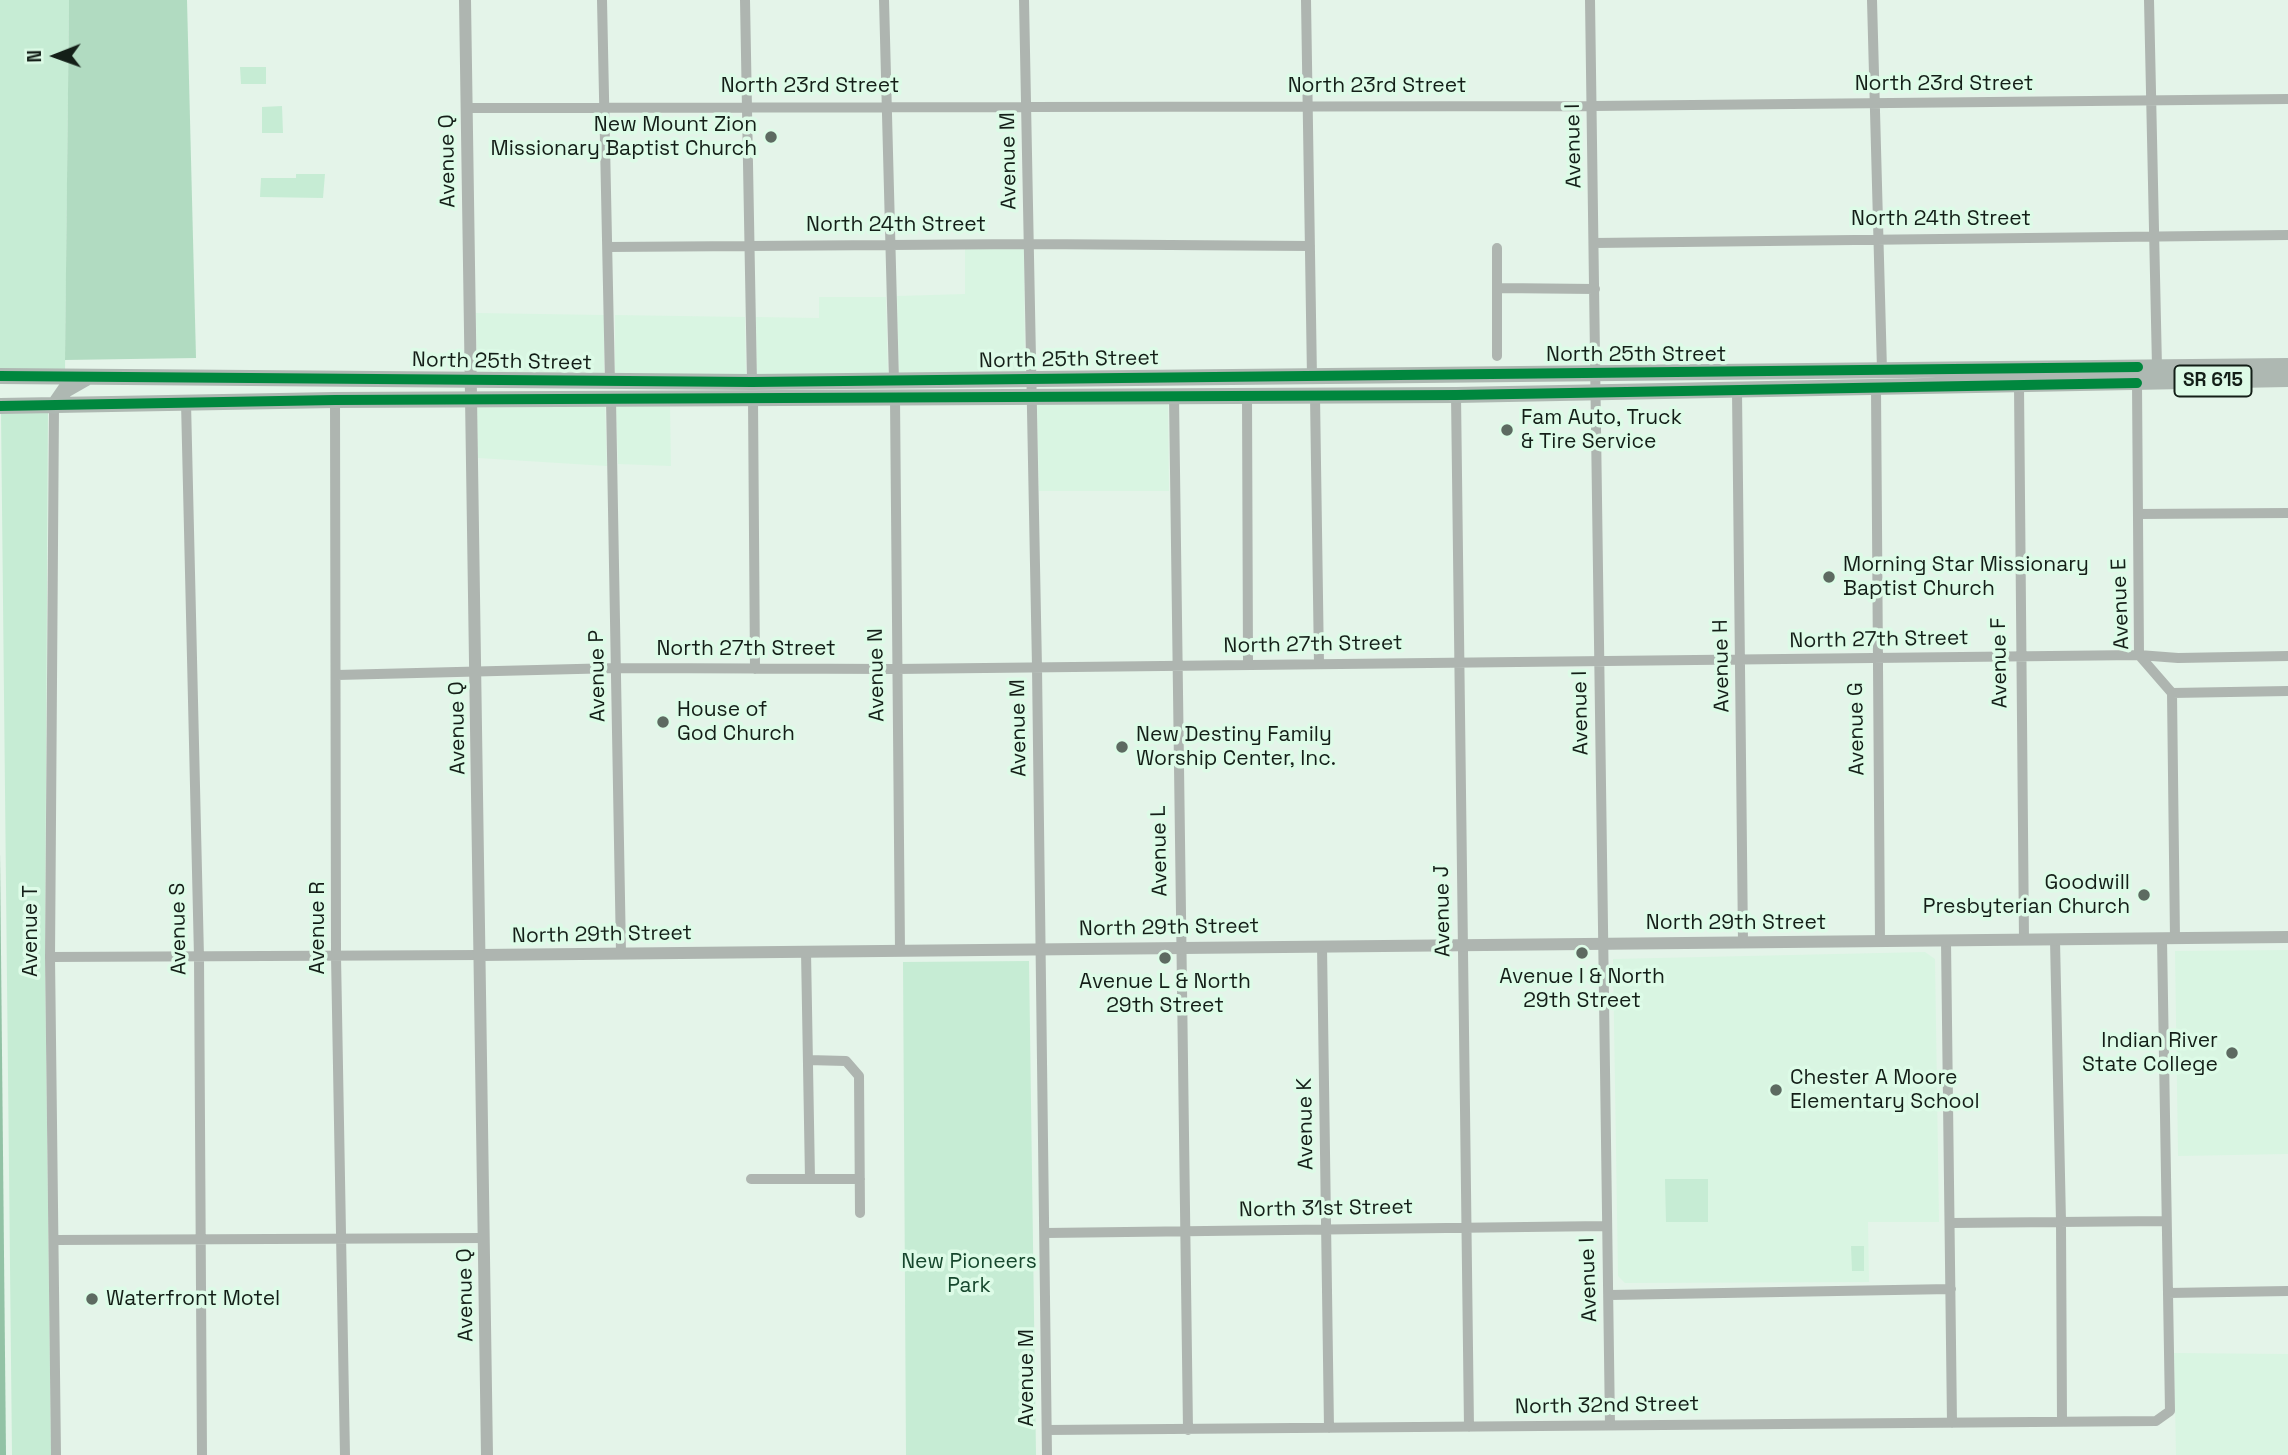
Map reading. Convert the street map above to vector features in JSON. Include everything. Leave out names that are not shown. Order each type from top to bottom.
[{"type":"main road","name":"North 25th Street","points":[[2,376],[472,382],[610,391],[638,399],[652,391],[745,389],[895,400],[2019,386],[2032,380],[2138,375],[2157,367],[2288,366]]},
{"type":"main road","name":"North 25th Street","points":[[0,406],[186,401],[472,401],[610,391],[752,390],[894,381],[1882,370],[2288,379]]},
{"type":"main road","points":[[1766,390],[1778,385],[1866,383],[1876,380],[1882,370]]},
{"type":"main road","points":[[54,406],[65,390],[88,377]]},
{"type":"main road","points":[[1196,397],[1209,389],[1295,389],[1312,378]]},
{"type":"street","name":"Avenue Q","points":[[465,0],[487,1455]]},
{"type":"street","name":"Avenue P","points":[[602,0],[621,953]]},
{"type":"street","points":[[745,0],[755,669]]},
{"type":"street","points":[[884,0],[894,381]]},
{"type":"street","name":"Avenue M","points":[[1024,0],[1028,105],[1046,1233],[1047,1455]]},
{"type":"street","points":[[1306,0],[1312,378]]},
{"type":"street","name":"Avenue I","points":[[1590,0],[1610,1425]]},
{"type":"street","points":[[1872,0],[1882,370]]},
{"type":"street","points":[[2149,0],[2157,367]]},
{"type":"street","name":"North 23rd Street","points":[[467,108],[1593,106],[2288,99]]},
{"type":"street","name":"North 24th Street","points":[[1594,243],[2288,235]]},
{"type":"street","name":"North 24th Street","points":[[608,247],[1030,244],[1310,246]]},
{"type":"street","points":[[1497,247],[1497,356]]},
{"type":"street","points":[[1497,288],[1595,289]]},
{"type":"street","name":"Avenue E","points":[[2138,375],[2139,654],[2172,693]]},
{"type":"street","name":"Avenue F","points":[[2019,386],[2019,658],[2024,940]]},
{"type":"street","name":"Avenue G","points":[[1876,389],[1875,660],[1880,941]]},
{"type":"street","name":"Avenue H","points":[[1737,391],[1743,942]]},
{"type":"street","name":"Avenue J","points":[[1456,395],[1457,663],[1468,1227],[1469,1427]]},
{"type":"street","points":[[1247,396],[1248,665]]},
{"type":"street","points":[[1315,396],[1319,664]]},
{"type":"street","name":"Avenue L","points":[[1174,397],[1188,1430]]},
{"type":"street","name":"Avenue R","points":[[335,400],[336,956],[345,1455]]},
{"type":"street","name":"Avenue N","points":[[895,400],[900,951]]},
{"type":"street","name":"Avenue S","points":[[186,401],[199,957],[202,1455]]},
{"type":"street","name":"Avenue T","points":[[54,406],[50,957],[56,1240],[56,1455]]},
{"type":"street","points":[[2138,514],[2288,513]]},
{"type":"street","name":"North 27th Street","points":[[337,674],[617,668],[896,669],[1875,660],[2139,654],[2178,658],[2288,656]]},
{"type":"street","points":[[2288,691],[2172,693],[2166,1221],[2168,1293],[2288,1291]]},
{"type":"street","name":"North 29th Street","points":[[50,957],[2288,937]]},
{"type":"street","points":[[2055,940],[2062,1222],[2062,1422]]},
{"type":"street","points":[[1946,941],[1952,1423]]},
{"type":"street","name":"Avenue K","points":[[1322,946],[1329,1428]]},
{"type":"street","points":[[806,951],[810,1179]]},
{"type":"street","points":[[808,1059],[846,1061],[859,1076],[860,1213]]},
{"type":"street","points":[[751,1179],[860,1179]]},
{"type":"street","points":[[1951,1223],[2166,1221]]},
{"type":"street","name":"North 31st Street","points":[[1046,1233],[1606,1226]]},
{"type":"street","points":[[56,1240],[484,1238]]},
{"type":"street","points":[[1610,1295],[1951,1289]]},
{"type":"street","name":"North 32nd Street","points":[[1047,1430],[2156,1422],[2170,1411],[2168,1293]]},
{"type":"shaded area","points":[[69,0],[187,0],[196,358],[65,360]]},
{"type":"shaded area","points":[[1024,248],[1025,375],[899,376],[897,296],[965,294],[965,249]]},
{"type":"shaded area","points":[[819,297],[886,297],[888,376],[757,377],[756,317],[819,318]]},
{"type":"shaded area","points":[[476,313],[604,315],[604,378],[477,377]]},
{"type":"shaded area","points":[[615,315],[745,317],[746,377],[615,378]]},
{"type":"shaded area","points":[[1168,402],[1169,491],[1039,491],[1037,403]]},
{"type":"shaded area","points":[[605,404],[607,466],[478,458],[477,406]]},
{"type":"shaded area","points":[[616,404],[670,404],[671,466],[618,464]]},
{"type":"shaded area","points":[[0,852],[6,1455],[0,1455]]},
{"type":"shaded area","name":"Indian River State College","points":[[2288,950],[2288,1154],[2178,1156],[2175,951]]},
{"type":"shaded area","name":"Chester A Moore Elementary School","points":[[1925,952],[1935,959],[1939,1222],[1868,1222],[1869,1282],[1625,1283],[1618,1276],[1613,959]]},
{"type":"shaded area","points":[[2174,1353],[2288,1354],[2288,1455],[2176,1455]]},
{"type":"green space","points":[[0,0],[69,0],[65,372],[0,371]]},
{"type":"green space","points":[[240,67],[266,67],[266,84],[241,84]]},
{"type":"green space","points":[[282,106],[283,133],[262,133],[262,107]]},
{"type":"green space","points":[[296,174],[325,174],[323,198],[260,197],[261,178],[296,178]]},
{"type":"green space","points":[[1,411],[48,411],[45,962],[51,1455],[12,1455]]},
{"type":"green space","name":"New Pioneers Park","points":[[1029,961],[1036,1455],[906,1455],[903,962]]},
{"type":"green space","points":[[1665,1179],[1708,1179],[1708,1222],[1666,1222]]},
{"type":"green space","points":[[1851,1246],[1864,1246],[1864,1271],[1852,1271]]},
{"type":"cycle path","points":[[0,376],[752,382],[2138,367]]},
{"type":"cycle path","points":[[0,406],[335,400],[1456,395],[2137,383]]},
{"type":"place","name":"New Mount Zion Missionary Baptist Church","points":[[771,137]]},
{"type":"place","name":"Fam Auto, Truck & Tire Service","points":[[1507,430]]},
{"type":"place","name":"Morning Star Missionary Baptist Church","points":[[1829,577]]},
{"type":"place","name":"House of God Church","points":[[663,722]]},
{"type":"place","name":"New Destiny Family Worship Center, Inc.","points":[[1122,747]]},
{"type":"place","name":"Goodwill Presbyterian Church","points":[[2144,895]]},
{"type":"place","name":"Avenue I & North 29th Street","points":[[1582,953]]},
{"type":"place","name":"Avenue L & North 29th Street","points":[[1165,958]]},
{"type":"place","name":"Indian River State College","points":[[2232,1053]]},
{"type":"place","name":"Chester A Moore Elementary School","points":[[1776,1090]]},
{"type":"place","name":"Waterfront Motel","points":[[92,1299]]}]
